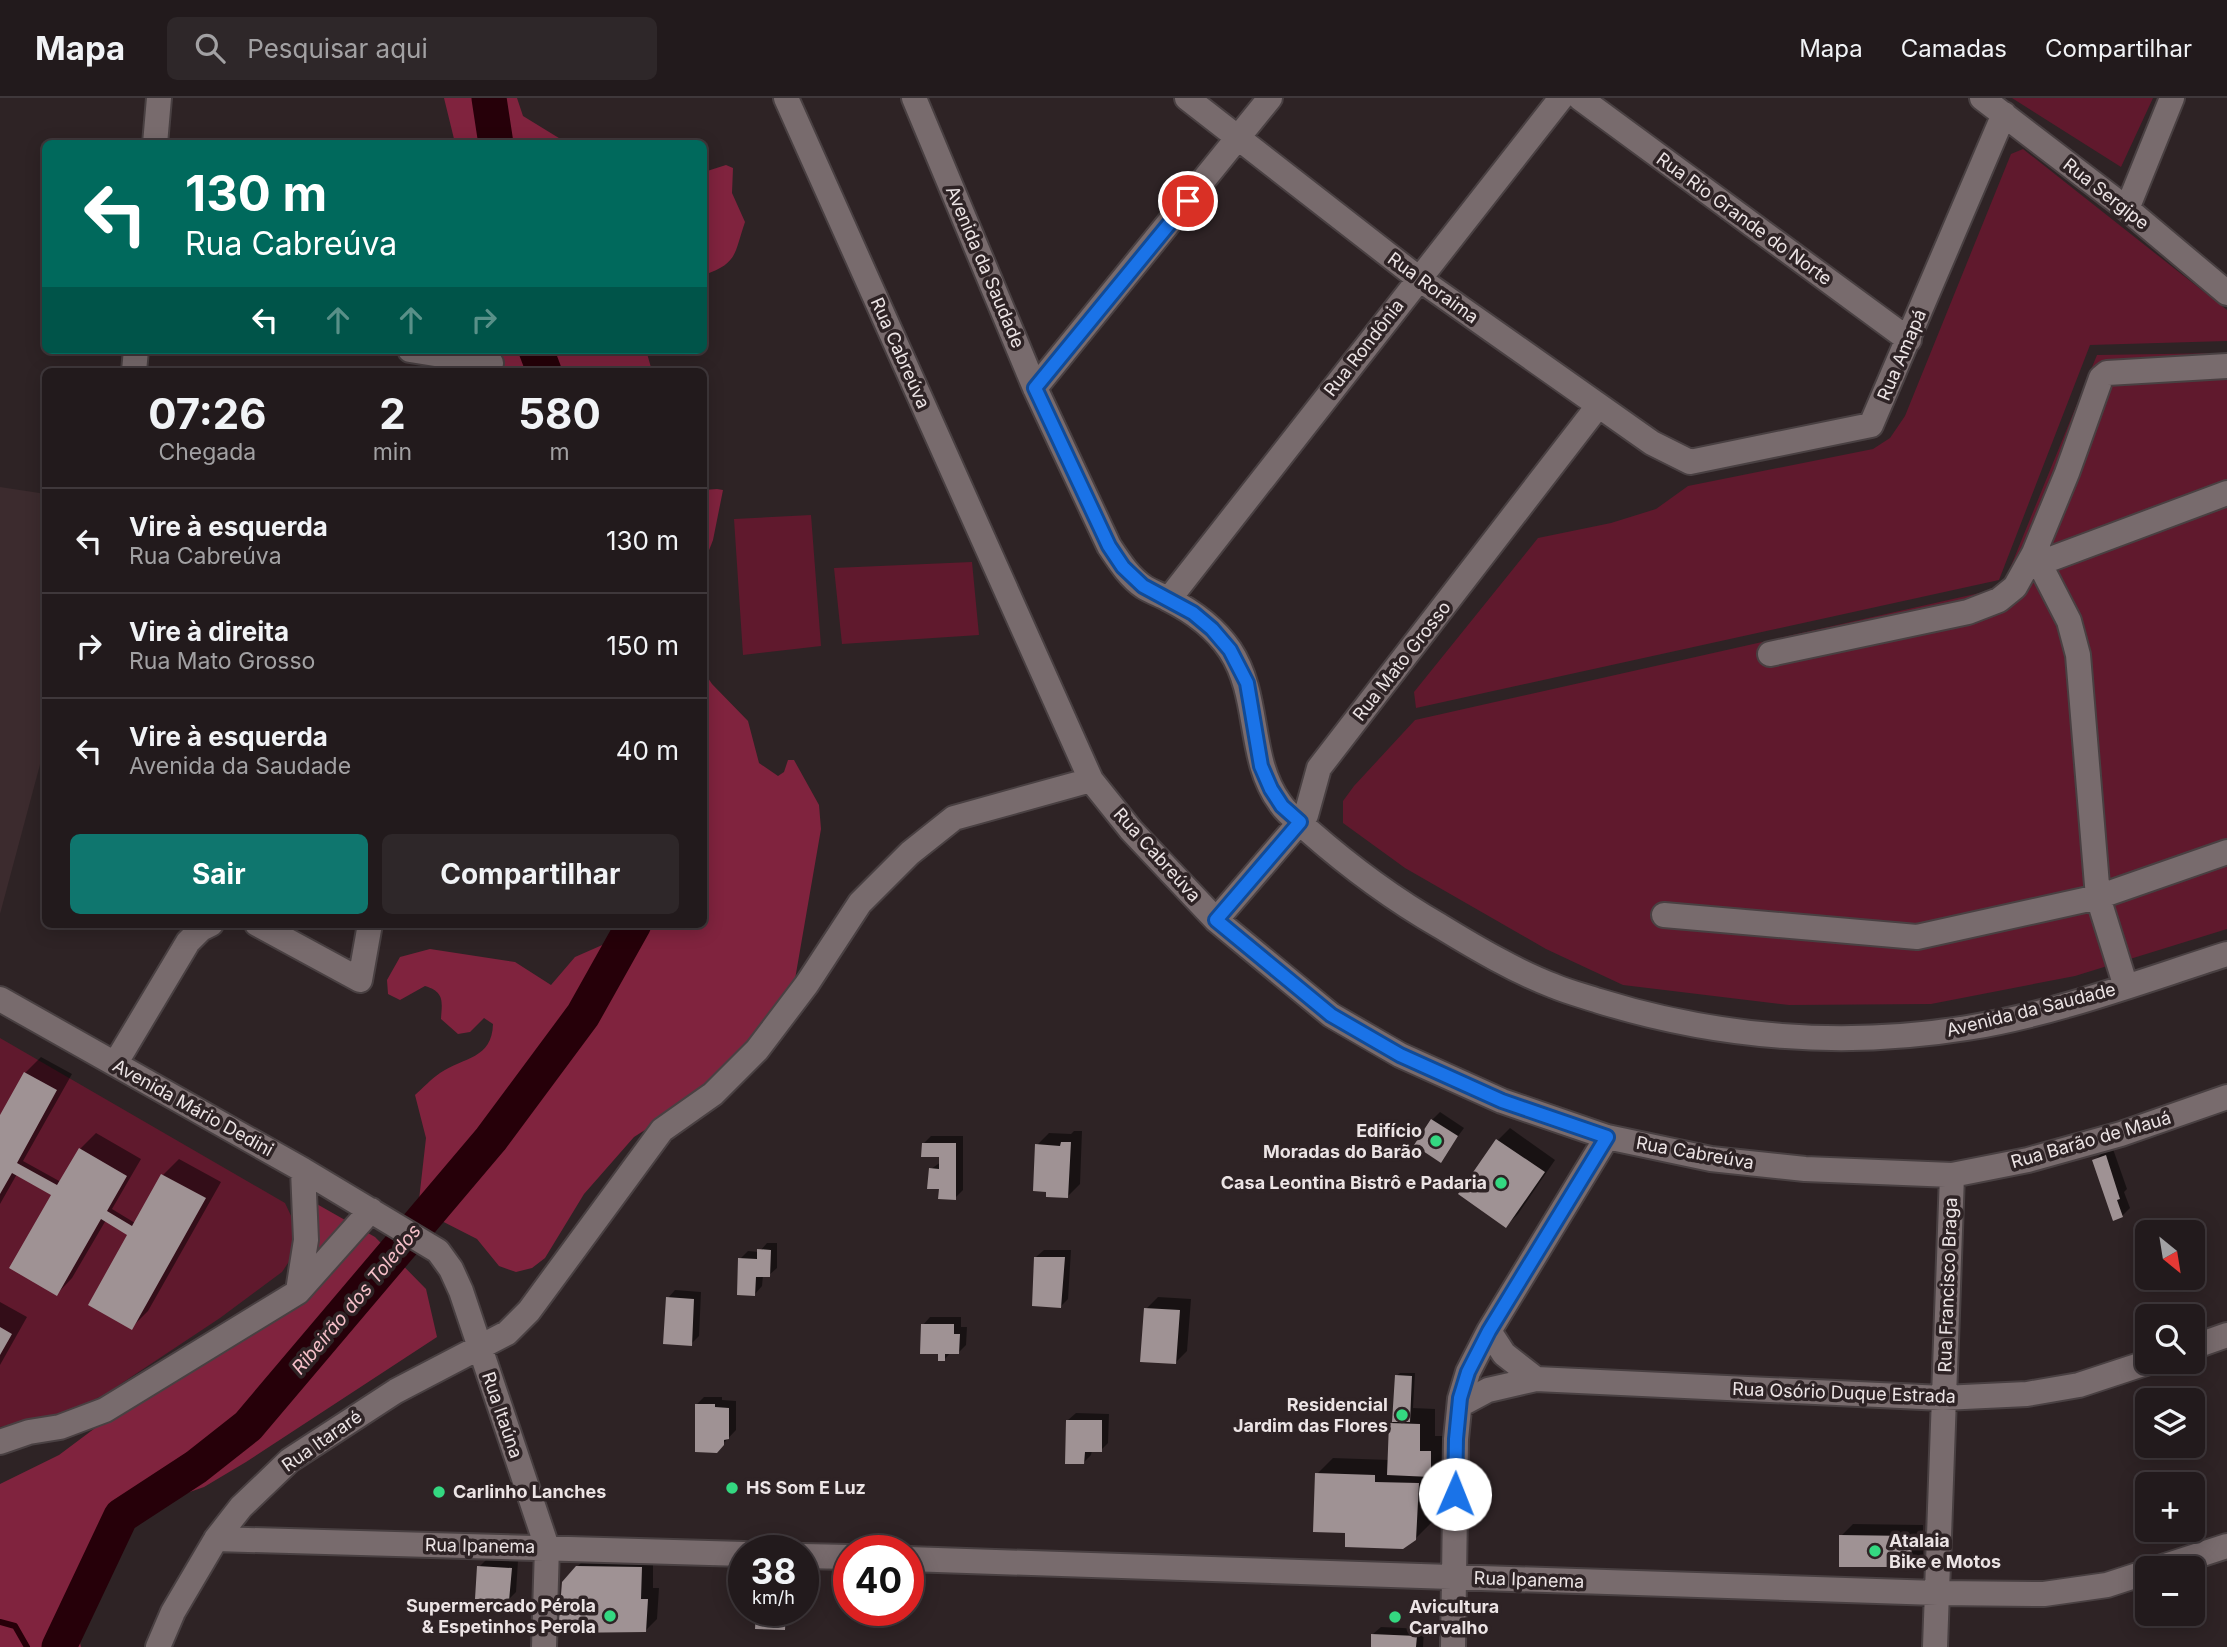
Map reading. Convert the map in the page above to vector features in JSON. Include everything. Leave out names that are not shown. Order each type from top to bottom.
[{"type":"street","points":[[155,140],[159,98]]},
{"type":"street","name":"Rua Cabreúva","points":[[786,98],[1091,780],[1131,830],[1216,920],[1331,1015],[1400,1055],[1502,1101],[1607,1137],[1711,1159],[1805,1169],[1952,1175]]},
{"type":"street","name":"Avenida da Saudade","points":[[914,98],[1035,388],[1109,546],[1123,567],[1143,586],[1193,613],[1212,629],[1230,650],[1247,683],[1261,766],[1282,806],[1333,852],[1399,902],[1468,943],[1554,986],[1644,1015],[1751,1033],[1817,1039],[1895,1038],[1970,1028],[2059,1007],[2227,954]]},
{"type":"street","name":"Rua Roraima","points":[[1187,98],[1418,278],[1652,443],[1690,462]]},
{"type":"street","points":[[1035,388],[1270,98]]},
{"type":"street","name":"Rua Rondônia","points":[[1169,599],[1561,98]]},
{"type":"street","name":"Rua Rio Grande do Norte","points":[[1580,98],[1909,340]]},
{"type":"street","name":"Rua Sergipe","points":[[1982,98],[2127,209],[2227,293]]},
{"type":"street","points":[[2127,209],[2172,98]]},
{"type":"street","name":"Rua Amapá","points":[[1690,462],[1871,425],[2004,114]]},
{"type":"street","points":[[435,354],[491,363]]},
{"type":"street","points":[[1770,654],[1968,612],[2000,600],[2015,587],[2037,558],[2101,378],[2107,373],[2227,366]]},
{"type":"street","name":"Rua Mato Grosso","points":[[1216,920],[1306,815],[1319,768],[1598,406]]},
{"type":"street","points":[[2037,558],[2227,493]]},
{"type":"street","points":[[2037,558],[2069,621],[2078,655],[2098,897],[2126,987]]},
{"type":"street","name":"Rua Itararé","points":[[158,1647],[173,1612],[216,1539],[241,1507],[290,1460],[396,1391],[507,1333],[529,1311],[662,1130],[713,1094],[757,1050],[807,984],[860,903],[910,853],[954,818],[1091,780]]},
{"type":"street","points":[[1664,915],[1917,937],[2098,897],[2227,852]]},
{"type":"street","points":[[115,1064],[188,942],[203,928]]},
{"type":"street","points":[[264,928],[360,980],[369,928]]},
{"type":"street","name":"Avenida Mário Dedini","points":[[0,999],[378,1213]]},
{"type":"street","name":"Rua Barão de Mauá","points":[[1952,1175],[2028,1160],[2121,1133],[2227,1097]]},
{"type":"street","points":[[1453,1647],[1456,1439],[1468,1372],[1489,1331],[1607,1137]]},
{"type":"street","points":[[298,1292],[306,1240],[303,1170]]},
{"type":"street","name":"Rua Francisco Braga","points":[[1935,1647],[1952,1175]]},
{"type":"street","points":[[0,1442],[29,1432],[60,1427],[105,1409],[298,1292],[378,1213]]},
{"type":"street","name":"Rua Itaúna","points":[[378,1213],[438,1251],[451,1269],[461,1291],[547,1547],[544,1647]]},
{"type":"street","points":[[1489,1331],[1504,1354],[1536,1379]]},
{"type":"street","points":[[2205,1343],[2227,1335]]},
{"type":"street","name":"Rua Osório Duque Estrada","points":[[1460,1405],[1488,1390],[1536,1379],[1943,1398],[2040,1392],[2079,1385],[2135,1367]]},
{"type":"street","name":"Rua Ipanema","points":[[216,1539],[728,1553]]},
{"type":"street","points":[[2196,1556],[2227,1546]]},
{"type":"street","name":"Rua Ipanema","points":[[924,1560],[1937,1593],[2044,1594],[2107,1585],[2135,1576]]},
{"type":"shaded area","points":[[444,98],[517,98],[523,116],[562,140],[454,140]]},
{"type":"shaded area","points":[[2012,98],[2153,98],[2121,167]]},
{"type":"shaded area","points":[[2023,149],[2227,310],[2227,341],[2090,345],[1999,580],[1416,708],[1414,692],[1538,538],[1611,523],[1656,509],[1688,486],[1873,449],[1890,438],[1905,416],[2011,154]]},
{"type":"shaded area","points":[[726,165],[733,168],[732,193],[745,222],[733,256],[723,266],[707,274],[707,171]]},
{"type":"shaded area","points":[[2227,353],[2227,929],[2075,976],[1931,1004],[1789,1005],[1623,985],[1546,949],[1405,868],[1343,823],[1343,801],[1415,720],[2002,588],[2097,355]]},
{"type":"shaded area","points":[[489,354],[647,354],[651,368],[494,368]]},
{"type":"shaded area","points":[[0,487],[42,493],[42,757],[0,914]]},
{"type":"shaded area","points":[[707,490],[723,490],[713,540],[707,555]]},
{"type":"shaded area","points":[[811,515],[821,646],[743,655],[734,519]]},
{"type":"shaded area","points":[[972,562],[979,635],[842,644],[834,568]]},
{"type":"shaded area","points":[[707,676],[748,721],[759,763],[778,776],[784,772],[788,760],[794,760],[819,805],[821,829],[794,985],[774,1032],[662,1119],[634,1137],[584,1194],[545,1258],[532,1268],[516,1272],[499,1266],[477,1239],[428,1214],[419,1200],[426,1138],[415,1095],[440,1073],[482,1051],[488,1044],[493,1024],[484,1018],[470,1032],[458,1034],[441,1019],[442,1003],[436,991],[425,986],[400,1000],[388,994],[387,980],[400,957],[430,949],[515,962],[551,985],[575,957],[616,939],[618,931],[615,928],[707,928]]},
{"type":"shaded area","points":[[0,1038],[285,1203],[293,1220],[295,1235],[292,1257],[282,1272],[220,1318],[104,1395],[61,1415],[0,1427]]},
{"type":"shaded area","points":[[315,1203],[375,1237],[426,1289],[437,1337],[204,1487],[121,1516],[73,1616],[81,1647],[0,1647],[0,1484],[59,1455],[296,1278]]},
{"type":"building","points":[[24,1072],[57,1090],[17,1163],[57,1185],[79,1148],[127,1176],[107,1211],[132,1226],[161,1174],[206,1198],[132,1330],[88,1305],[127,1235],[101,1219],[57,1296],[9,1268],[51,1195],[12,1173],[0,1194],[0,1115]]},
{"type":"building","name":"Edifício Moradas do Barão","points":[[1431,1119],[1458,1136],[1441,1163],[1414,1145]]},
{"type":"building","name":"Casa Leontina Bistrô e Padaria","points":[[1496,1139],[1545,1172],[1506,1228],[1458,1194]]},
{"type":"building","points":[[1061,1142],[1071,1142],[1068,1198],[1046,1197],[1046,1192],[1033,1191],[1035,1144],[1060,1146]]},
{"type":"building","points":[[922,1143],[956,1143],[956,1200],[938,1199],[939,1189],[927,1189],[929,1168],[939,1169],[939,1157],[921,1157]]},
{"type":"building","points":[[2106,1155],[2123,1217],[2113,1221],[2092,1160]]},
{"type":"building","points":[[757,1249],[771,1250],[770,1277],[756,1277],[755,1296],[737,1295],[738,1258],[757,1259]]},
{"type":"building","points":[[1034,1257],[1065,1257],[1061,1308],[1032,1306]]},
{"type":"building","points":[[666,1297],[694,1299],[692,1346],[663,1344]]},
{"type":"building","points":[[1144,1308],[1180,1310],[1176,1364],[1140,1362]]},
{"type":"building","points":[[921,1324],[954,1324],[954,1334],[960,1334],[959,1354],[945,1354],[945,1361],[938,1361],[938,1354],[920,1354]]},
{"type":"building","points":[[0,1327],[12,1334],[0,1355]]},
{"type":"building","points":[[1395,1375],[1412,1376],[1410,1422],[1392,1422]]},
{"type":"building","points":[[695,1404],[715,1404],[715,1407],[729,1408],[729,1439],[724,1440],[724,1445],[717,1453],[695,1452]]},
{"type":"building","points":[[1066,1420],[1102,1420],[1102,1452],[1085,1452],[1084,1464],[1065,1464]]},
{"type":"building","points":[[1389,1423],[1420,1424],[1420,1451],[1431,1451],[1431,1477],[1387,1475]]},
{"type":"building","points":[[1315,1473],[1375,1475],[1375,1482],[1419,1483],[1416,1540],[1403,1549],[1345,1547],[1345,1533],[1313,1532]]},
{"type":"building","name":"Atalaia Bike e Motos","points":[[1839,1535],[1912,1536],[1911,1567],[1839,1567]]},
{"type":"building","points":[[477,1566],[512,1568],[509,1601],[475,1599]]},
{"type":"building","name":"Supermercado Pérola & Espetinhos Perola","points":[[576,1566],[642,1567],[641,1599],[648,1599],[646,1632],[558,1633],[562,1582]]},
{"type":"building","points":[[755,1626],[785,1626],[785,1630],[755,1629]]},
{"type":"building","points":[[1371,1634],[1417,1636],[1416,1647],[1371,1647]]},
{"type":"waterway","name":"Ribeirão dos Toledos","points":[[489,98],[495,140]]},
{"type":"waterway","name":"Ribeirão dos Toledos","points":[[538,354],[543,368]]},
{"type":"waterway","name":"Ribeirão dos Toledos","points":[[59,1647],[121,1516],[196,1467],[248,1426],[491,1139],[583,1015],[632,928]]},
{"type":"waterway","points":[[0,1622],[15,1626],[27,1647]]},
{"type":"place","name":"Edifício Moradas do Barão","points":[[1436,1141]]},
{"type":"place","name":"Casa Leontina Bistrô e Padaria","points":[[1501,1183]]},
{"type":"place","name":"Residencial Jardim das Flores","points":[[1402,1415]]},
{"type":"place","name":"HS Som E Luz","points":[[732,1488]]},
{"type":"place","name":"Carlinho Lanches","points":[[439,1492]]},
{"type":"place","name":"Atalaia Bike e Motos","points":[[1875,1551]]},
{"type":"place","name":"Supermercado Pérola & Espetinhos Perola","points":[[610,1616]]},
{"type":"place","name":"Avicultura Carvalho","points":[[1395,1617]]},
{"type":"route","points":[[1188,201],[1035,388],[1109,546],[1123,567],[1143,586],[1193,613],[1212,629],[1230,650],[1247,683],[1261,766],[1282,806],[1300,822],[1216,920],[1331,1015],[1400,1055],[1502,1101],[1607,1137],[1489,1331],[1468,1372],[1460,1398],[1455,1494]]}]
